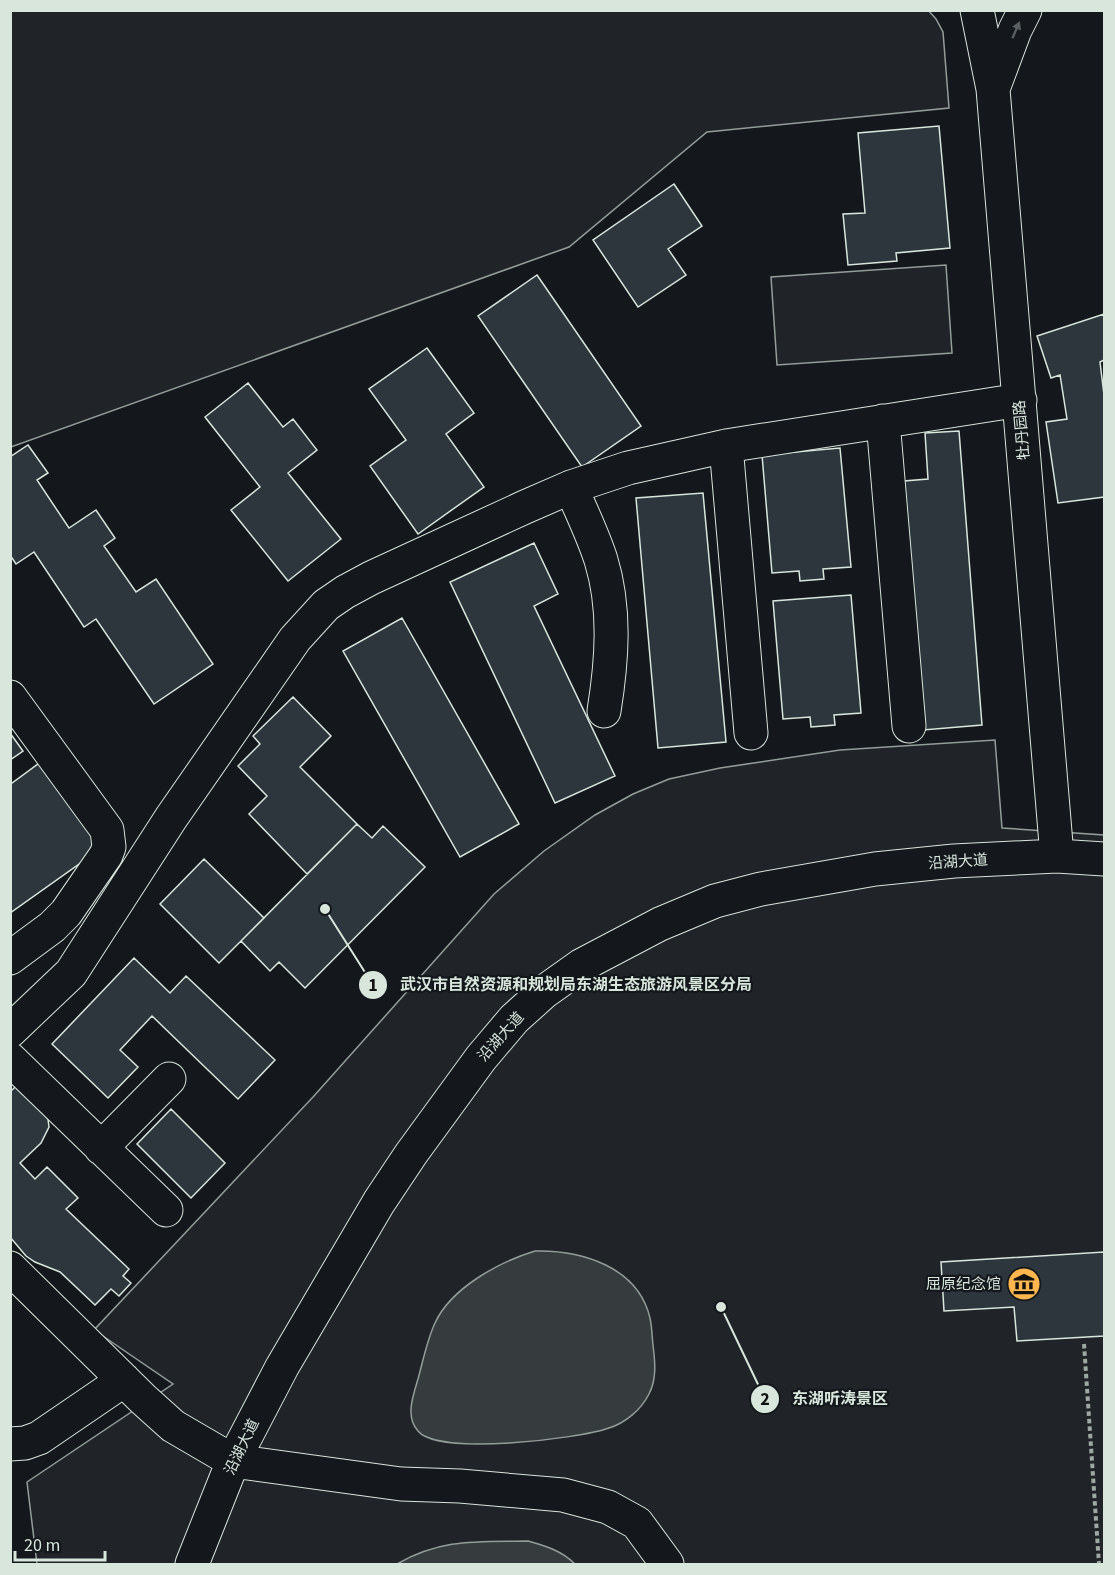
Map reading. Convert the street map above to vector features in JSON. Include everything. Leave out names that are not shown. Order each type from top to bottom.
[{"type":"street","points":[[977,10],[993,89]]},
{"type":"street","name":"牡丹园路","points":[[1025,10],[993,89],[1057,856]]},
{"type":"street","points":[[10,1031],[72,973],[171,818],[295,639],[326,605],[371,578],[571,487],[628,468],[726,446],[1020,400]]},
{"type":"street","points":[[883,421],[909,726]]},
{"type":"street","points":[[726,446],[751,733]]},
{"type":"street","points":[[571,487],[601,560],[608,596],[611,638],[610,675],[604,711]]},
{"type":"street","points":[[10,697],[107,830],[110,842],[106,855],[60,920],[10,958]]},
{"type":"street","name":"沿湖大道","points":[[192,1564],[233,1461],[282,1367],[411,1154],[481,1058],[514,1019],[544,992],[582,964],[660,924],[715,901],[761,889],[875,869],[954,861],[1057,856],[1104,859]]},
{"type":"street","points":[[10,1059],[166,1210]]},
{"type":"street","points":[[101,1148],[168,1078]]},
{"type":"street","points":[[10,1268],[173,1426],[233,1461],[401,1484],[563,1495],[608,1507],[637,1523],[667,1564]]},
{"type":"street","points":[[10,1444],[25,1443],[39,1438],[124,1380]]},
{"type":"path","points":[[1084,1344],[1099,1564]]},
{"type":"shaded area","points":[[928,10],[943,32],[949,108],[707,132],[569,247],[11,447],[11,11]]},
{"type":"shaded area","points":[[946,265],[952,353],[777,365],[771,277]]},
{"type":"shaded area","points":[[995,740],[1002,828],[1104,835],[1104,1564],[37,1564],[27,1482],[173,1384],[94,1330],[313,1097],[494,894],[544,851],[595,815],[633,794],[669,779],[720,768],[840,750]]},
{"type":"shaded area","points":[[535,1251],[589,1258],[621,1274],[634,1286],[644,1300],[652,1328],[654,1376],[652,1388],[646,1400],[632,1415],[615,1426],[569,1437],[509,1443],[452,1443],[431,1438],[418,1431],[412,1419],[412,1399],[430,1336],[442,1310],[464,1288],[492,1269]]},
{"type":"shaded area","points":[[528,1541],[559,1552],[575,1564],[397,1564],[429,1550],[461,1543]]},
{"type":"building","points":[[939,126],[950,248],[896,253],[897,261],[848,265],[843,214],[865,213],[858,133]]},
{"type":"building","points":[[674,184],[702,226],[668,249],[686,275],[638,307],[593,240]]},
{"type":"building","points":[[537,275],[641,426],[582,467],[478,316]]},
{"type":"building","points":[[1104,314],[1104,360],[1100,362],[1104,395],[1104,497],[1058,503],[1046,422],[1067,419],[1060,375],[1051,378],[1037,336]]},
{"type":"building","points":[[427,348],[474,413],[446,434],[484,487],[418,534],[370,466],[406,440],[369,389]]},
{"type":"building","points":[[248,383],[283,427],[293,419],[317,450],[288,473],[341,539],[288,581],[231,510],[260,487],[205,417]]},
{"type":"building","points":[[959,431],[982,725],[923,730],[904,481],[928,479],[925,433]]},
{"type":"building","points":[[28,445],[48,473],[37,480],[69,528],[96,510],[115,538],[104,546],[136,592],[156,579],[213,664],[154,704],[96,619],[84,627],[34,552],[16,564],[10,555],[10,457]]},
{"type":"building","points":[[840,448],[851,567],[823,569],[824,579],[800,581],[799,571],[772,573],[762,455]]},
{"type":"building","points":[[703,493],[726,742],[658,748],[636,498]]},
{"type":"building","points":[[534,543],[558,594],[534,606],[615,776],[555,803],[450,582]]},
{"type":"building","points":[[851,595],[861,713],[834,715],[835,725],[811,727],[810,717],[783,719],[773,601]]},
{"type":"building","points":[[402,618],[519,824],[460,857],[343,651]]},
{"type":"building","points":[[293,697],[331,736],[300,767],[357,824],[307,874],[249,814],[267,796],[238,766],[260,744],[253,736]]},
{"type":"building","points":[[10,733],[23,751],[10,760]]},
{"type":"building","points":[[42,761],[103,847],[10,913],[10,781],[12,783]]},
{"type":"building","points":[[357,824],[372,838],[383,826],[425,867],[305,988],[279,962],[270,971],[241,941]]},
{"type":"building","points":[[204,859],[264,918],[219,963],[160,904]]},
{"type":"building","points":[[134,958],[170,993],[186,976],[275,1060],[238,1099],[152,1016],[120,1050],[138,1067],[108,1098],[52,1044]]},
{"type":"building","points":[[18,1084],[48,1119],[49,1127],[41,1143],[20,1163],[35,1179],[47,1167],[78,1198],[66,1209],[129,1269],[123,1276],[131,1283],[119,1296],[111,1289],[95,1305],[60,1272],[26,1256],[10,1237],[10,1092]]},
{"type":"building","points":[[171,1109],[225,1163],[191,1198],[137,1144]]},
{"type":"building","name":"屈原纪念馆","points":[[1104,1252],[1104,1336],[1017,1341],[1014,1307],[944,1311],[941,1262]]},
{"type":"place","name":"武汉市自然资源和规划局东湖生态旅游风景区分局","points":[[325,909]]},
{"type":"place","name":"屈原纪念馆","points":[[1024,1284]]},
{"type":"place","name":"东湖听涛景区","points":[[721,1307]]}]
